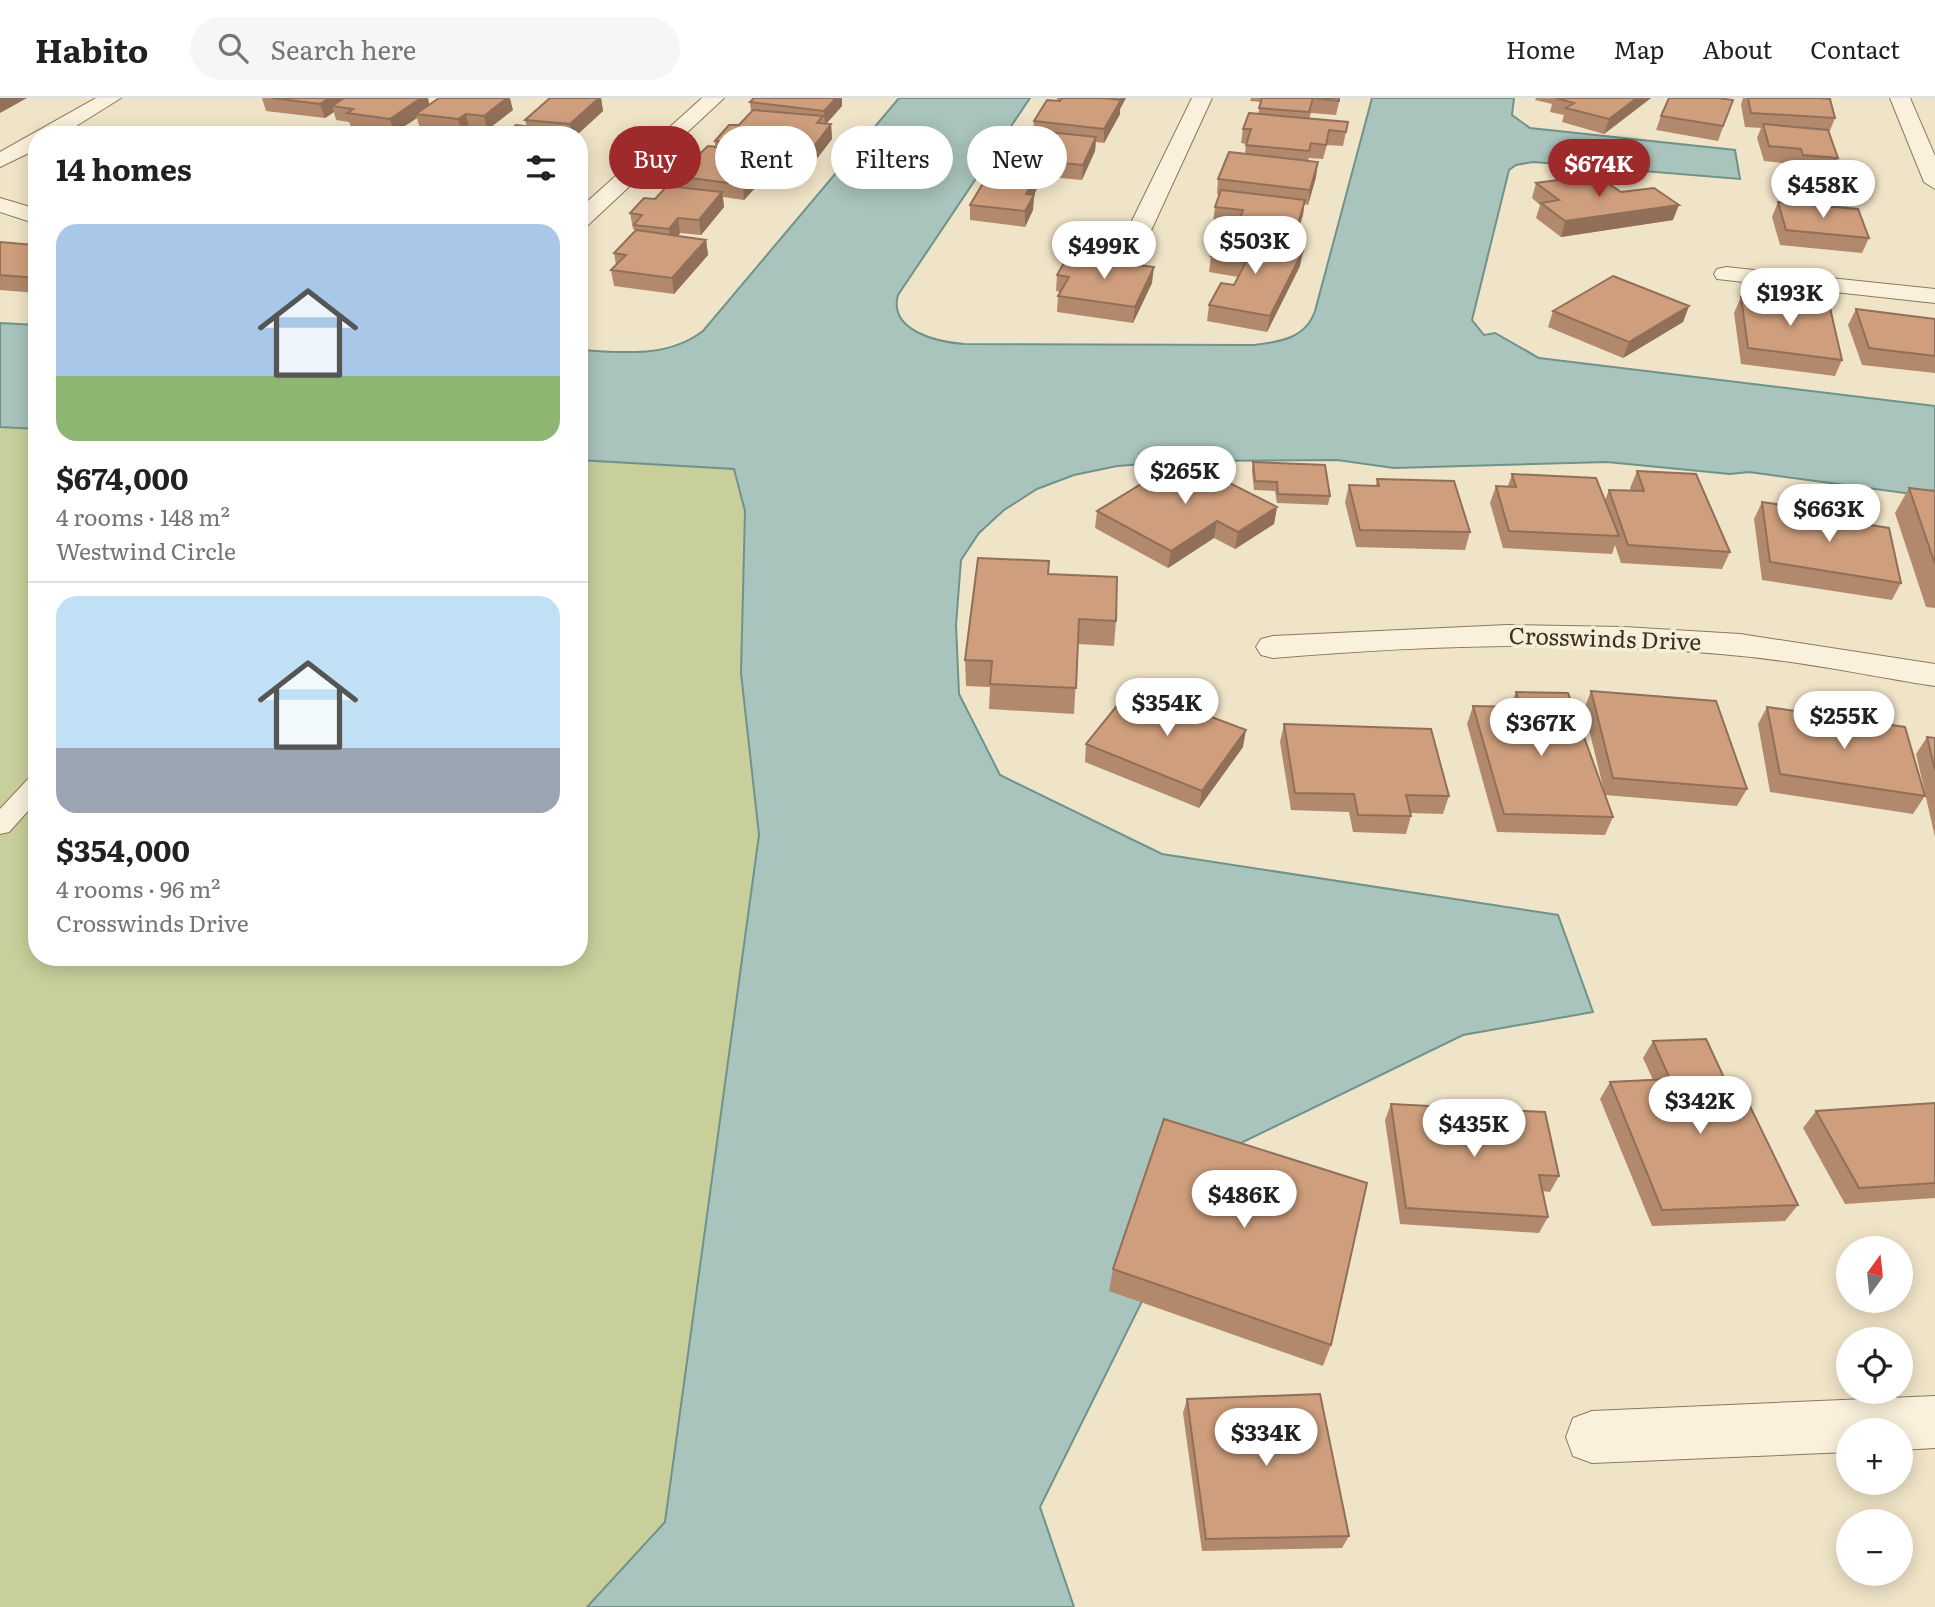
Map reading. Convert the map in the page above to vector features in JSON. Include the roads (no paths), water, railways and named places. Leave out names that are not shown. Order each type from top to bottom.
[{"type":"street","points":[[62,126],[111,98]]},
{"type":"street","points":[[1137,235],[1202,98]]},
{"type":"street","points":[[1900,98],[1935,182]]},
{"type":"street","points":[[687,99],[712,100]]},
{"type":"street","points":[[588,213],[712,100]]},
{"type":"street","points":[[0,161],[28,145]]},
{"type":"street","points":[[0,205],[28,214]]},
{"type":"street","points":[[1726,274],[1935,296]]},
{"type":"street","name":"Crosswinds Drive","points":[[1273,647],[1386,637],[1624,636],[1742,646],[1935,675]]},
{"type":"street","points":[[1592,1437],[1935,1422]]},
{"type":"lane","points":[[0,825],[28,795]]},
{"type":"water","points":[[899,98],[1030,98],[1011,126],[967,126],[969,189],[898,295],[900,318],[908,326],[941,341],[964,344],[1254,345],[1291,337],[1299,333],[1311,320],[1372,98],[1514,98],[1512,115],[1530,128],[1735,150],[1740,179],[1533,162],[1516,165],[1509,170],[1472,320],[1484,335],[1495,333],[1539,358],[1935,406],[1935,497],[1749,472],[1730,474],[1607,462],[1394,468],[1337,460],[1186,461],[1117,466],[1074,475],[1037,489],[1004,510],[979,533],[961,560],[956,625],[959,694],[1000,775],[1162,854],[1558,915],[1593,1012],[1463,1035],[1214,1156],[1040,1507],[1074,1607],[587,1607],[665,1522],[759,835],[741,673],[745,511],[734,469],[588,461],[588,350],[643,352],[659,350],[689,340],[703,331],[831,179],[831,189],[953,189],[953,126],[875,126]]},
{"type":"water","points":[[0,323],[28,325],[28,429],[0,427]]}]
